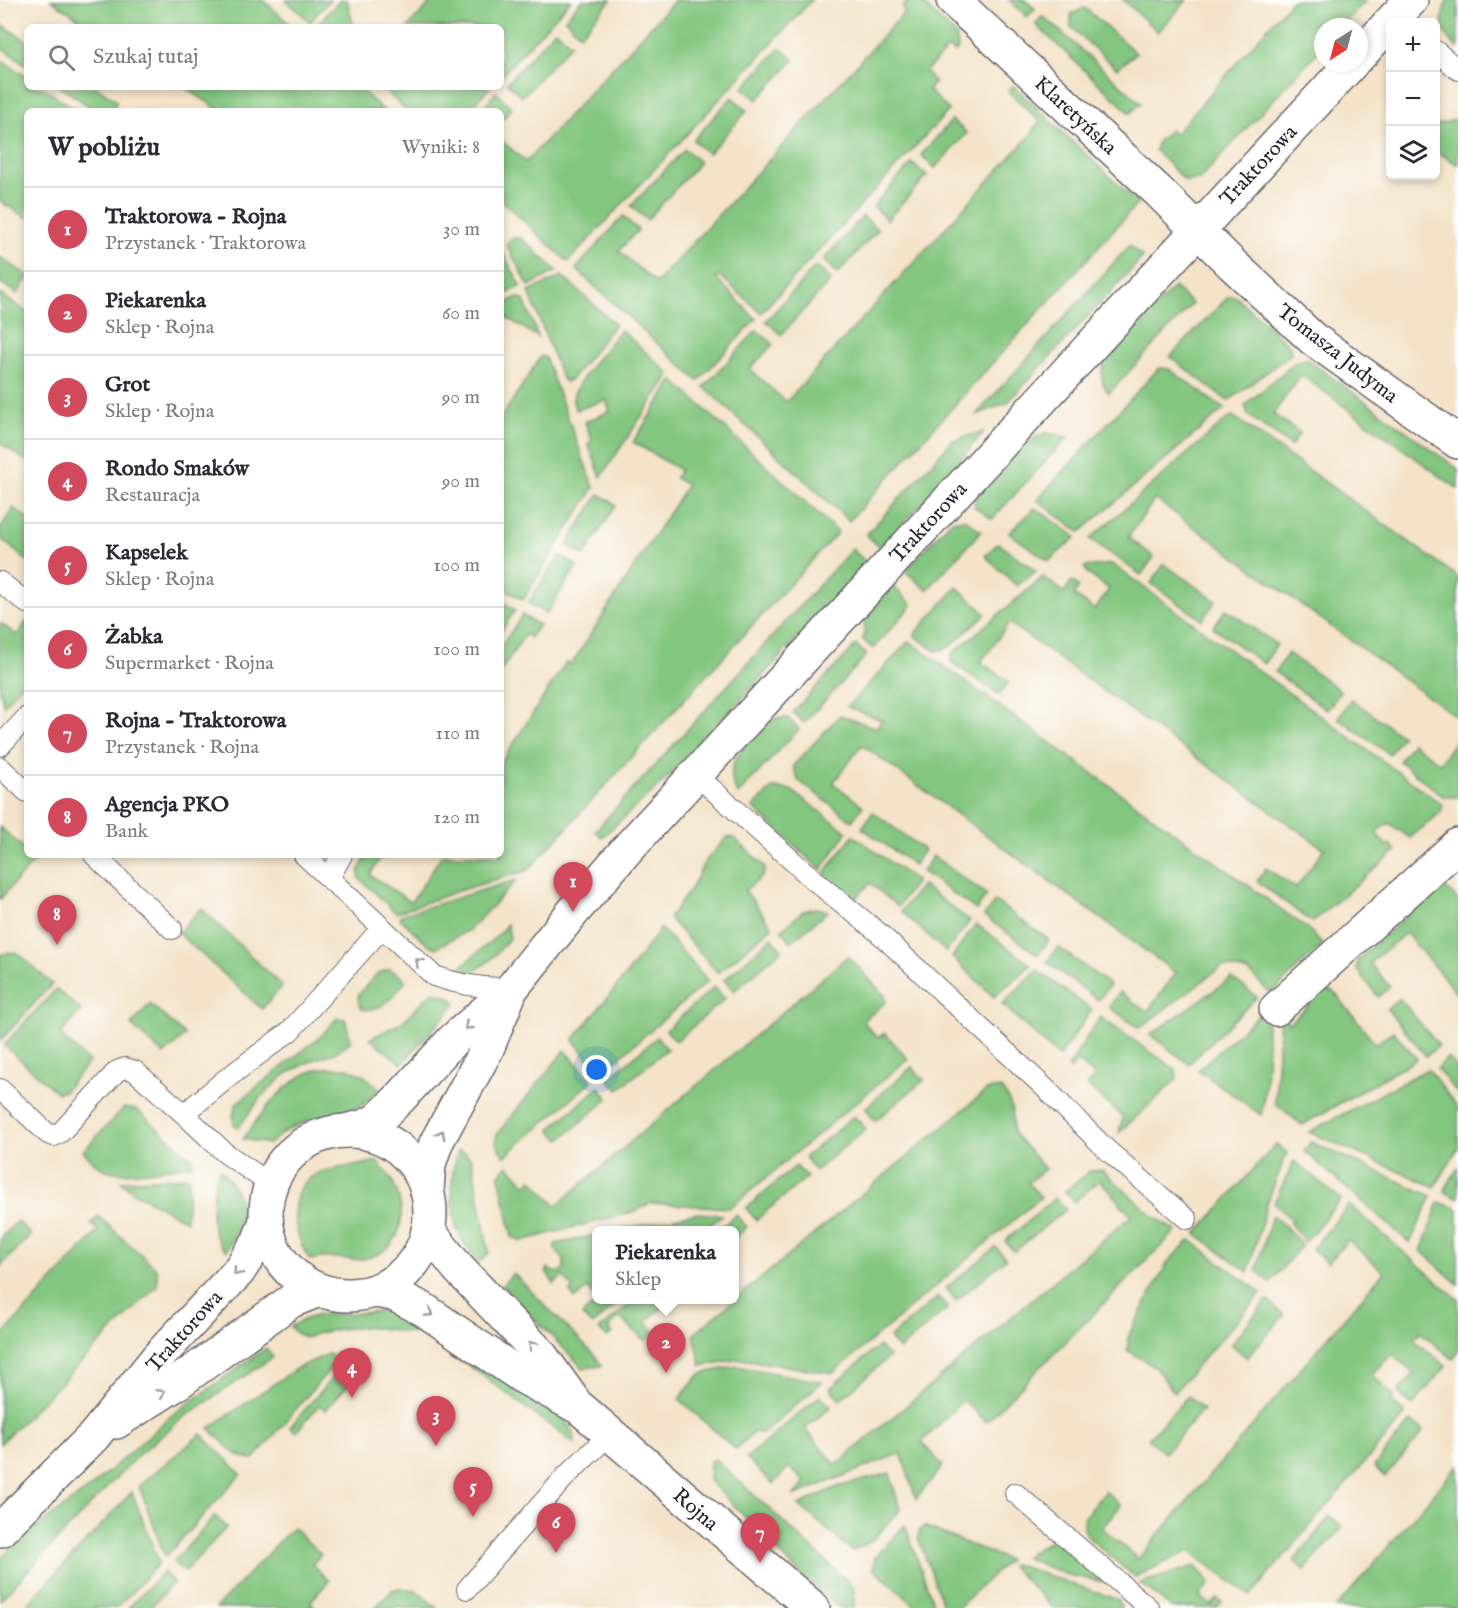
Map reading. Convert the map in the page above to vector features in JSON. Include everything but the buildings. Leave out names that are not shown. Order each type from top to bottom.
[{"type":"main road","name":"Klaretyńska","points":[[953,0],[1158,191],[1197,231]]},
{"type":"main road","points":[[1368,47],[1405,12]]},
{"type":"main road","name":"Traktorowa","points":[[345,1131],[377,1120],[453,1040],[512,988],[595,885],[695,774],[1344,72]]},
{"type":"main road","name":"Tomasza Judyma","points":[[1197,231],[1313,339],[1458,442]]},
{"type":"main road","points":[[1276,1009],[1458,845]]},
{"type":"main road","name":"Traktorowa","points":[[427,1190],[429,1164],[436,1143],[487,1049],[512,988]]},
{"type":"main road","points":[[345,1131],[378,1137],[396,1147],[415,1166],[427,1190],[430,1206],[428,1230],[421,1250],[410,1267],[394,1281],[375,1291],[344,1296],[319,1290],[301,1281],[279,1259],[270,1241],[266,1221],[266,1202],[270,1184],[284,1161],[296,1149],[319,1136],[345,1131]]},
{"type":"main road","name":"Traktorowa","points":[[0,1530],[94,1436],[157,1358],[238,1272],[258,1242],[266,1221]]},
{"type":"main road","name":"Rojna","points":[[428,1230],[463,1274],[540,1354],[580,1408]]},
{"type":"main road","name":"Traktorowa","points":[[94,1436],[173,1386],[291,1301],[319,1290]]},
{"type":"main road","name":"Rojna","points":[[375,1291],[393,1294],[423,1309],[521,1376],[580,1408],[813,1608]]},
{"type":"lane","points":[[1440,54],[1458,70]]},
{"type":"lane","points":[[0,582],[24,601]]},
{"type":"lane","points":[[0,746],[24,720]]},
{"type":"lane","points":[[0,767],[24,789]]},
{"type":"lane","points":[[695,774],[815,881],[879,933],[1045,1088],[1106,1149],[1186,1220]]},
{"type":"lane","points":[[97,858],[172,929]]},
{"type":"lane","points":[[307,858],[434,976],[455,984],[512,988]]},
{"type":"lane","points":[[329,878],[340,858]]},
{"type":"lane","points":[[184,1114],[290,1031],[382,928]]},
{"type":"lane","points":[[0,1089],[48,1134],[54,1136],[61,1132],[117,1071],[125,1068],[135,1071],[225,1153],[270,1184]]},
{"type":"lane","points":[[467,1589],[566,1476],[610,1434]]},
{"type":"lane","points":[[1015,1493],[1149,1608]]},
{"type":"green space","points":[[51,0],[263,0],[290,24],[87,24]]},
{"type":"green space","points":[[286,0],[330,0],[310,22]]},
{"type":"green space","points":[[340,0],[347,0],[353,24],[318,24]]},
{"type":"green space","points":[[433,0],[571,0],[504,73],[504,24],[411,24]]},
{"type":"green space","points":[[582,0],[611,0],[580,35],[565,19]]},
{"type":"green space","points":[[675,0],[812,0],[568,262],[504,203],[504,143],[526,162]]},
{"type":"green space","points":[[909,0],[919,0],[956,35],[958,48],[955,53],[948,48],[925,72],[935,82],[928,90],[949,110],[761,313],[720,276],[716,278],[756,319],[698,381],[576,269],[623,216],[638,230],[619,251],[656,283],[905,12],[902,8]]},
{"type":"green space","points":[[1009,0],[1025,0],[1035,9],[1027,17]]},
{"type":"green space","points":[[1123,0],[1187,0],[1158,32]]},
{"type":"green space","points":[[1292,0],[1366,0],[1349,18],[1314,18],[1314,56],[1199,180],[1185,181],[1155,150],[1158,141],[1170,130],[1175,134]]},
{"type":"green space","points":[[1447,0],[1458,0],[1458,49],[1448,38],[1443,27],[1443,14]]},
{"type":"green space","points":[[1085,8],[1136,53],[1117,69],[1071,27],[1071,14]]},
{"type":"green space","points":[[1043,16],[1141,103],[1130,113],[1035,24]]},
{"type":"green space","points":[[2,25],[24,39],[24,63],[0,47],[0,27]]},
{"type":"green space","points":[[555,30],[571,44],[522,97],[507,83]]},
{"type":"green space","points":[[780,48],[794,60],[757,100],[743,88]]},
{"type":"green space","points":[[0,59],[24,75],[24,90],[46,90],[74,108],[24,108],[24,216],[0,201]]},
{"type":"green space","points":[[1013,86],[1138,203],[849,521],[704,387],[757,330],[773,344],[750,369],[786,402],[1035,130],[1033,129],[1040,122],[1008,91]]},
{"type":"green space","points":[[65,90],[101,90],[117,101],[113,108],[92,108]]},
{"type":"green space","points":[[189,90],[361,90],[381,108],[216,108]]},
{"type":"green space","points":[[384,90],[487,90],[471,108],[404,108]]},
{"type":"green space","points":[[496,92],[512,108],[504,117],[504,108],[483,108]]},
{"type":"green space","points":[[732,97],[747,111],[708,154],[693,140]]},
{"type":"green space","points":[[1458,119],[1458,165],[1440,154],[1440,124]]},
{"type":"green space","points":[[952,120],[967,133],[935,168],[921,155]]},
{"type":"green space","points":[[685,149],[700,162],[647,220],[631,206]]},
{"type":"green space","points":[[912,163],[927,176],[887,220],[873,206]]},
{"type":"green space","points":[[863,216],[878,230],[837,274],[823,260]]},
{"type":"green space","points":[[512,238],[521,238],[557,271],[529,286],[506,244]]},
{"type":"green space","points":[[1130,245],[1143,257],[1007,403],[976,415]]},
{"type":"green space","points":[[504,255],[521,286],[504,295]]},
{"type":"green space","points":[[0,257],[24,273],[24,284],[17,294],[0,282]]},
{"type":"green space","points":[[816,266],[831,280],[781,335],[766,321]]},
{"type":"green space","points":[[562,276],[615,324],[572,379],[566,382],[562,379],[529,292]]},
{"type":"green space","points":[[1174,287],[1192,304],[1109,393],[1102,379],[1104,363]]},
{"type":"green space","points":[[0,294],[24,310],[24,459],[0,443]]},
{"type":"green space","points":[[1235,296],[1290,346],[1291,354],[1228,401],[1170,357],[1228,297]]},
{"type":"green space","points":[[517,297],[524,300],[538,337],[504,316],[504,304]]},
{"type":"green space","points":[[621,330],[670,374],[601,477],[588,444],[592,441],[585,422],[610,411],[606,400],[576,410],[573,401],[578,386]]},
{"type":"green space","points":[[541,356],[545,357],[594,488],[523,600],[504,589],[504,413]]},
{"type":"green space","points":[[1307,359],[1458,469],[1458,489],[1301,375],[1273,414],[1300,433],[1291,446],[1248,415],[1245,405],[1297,361]]},
{"type":"green space","points":[[1159,368],[1169,369],[1224,409],[1080,532],[1037,500]]},
{"type":"green space","points":[[673,380],[838,532],[528,870],[396,913],[359,878],[359,870],[365,858],[379,860],[370,875],[411,902],[440,858],[504,858],[504,758],[566,662],[571,665],[687,485],[675,478],[680,470],[633,442]]},
{"type":"green space","points":[[1233,416],[1458,577],[1458,718],[1155,499],[1128,537],[1154,557],[1141,575],[1090,539]]},
{"type":"green space","points":[[983,432],[955,467],[881,548],[866,535],[953,440]]},
{"type":"green space","points":[[1047,433],[1068,437],[992,519],[975,507],[974,497],[1008,460],[1028,442]]},
{"type":"green space","points":[[599,494],[616,505],[584,556],[567,545]]},
{"type":"green space","points":[[13,508],[24,516],[24,558],[0,538],[0,529]]},
{"type":"green space","points":[[1035,508],[1076,537],[1049,561],[1009,533]]},
{"type":"green space","points":[[965,519],[981,531],[927,590],[905,571],[951,521]]},
{"type":"green space","points":[[998,543],[1036,571],[1017,586],[985,556]]},
{"type":"green space","points":[[852,549],[867,563],[681,764],[602,837],[595,831]]},
{"type":"green space","points":[[560,555],[577,566],[546,614],[528,603]]},
{"type":"green space","points":[[1112,564],[1443,805],[1441,812],[1410,838],[1389,823],[1376,833],[1387,846],[1390,844],[1396,851],[1312,922],[1257,881],[1266,868],[1296,888],[1324,849],[1009,623],[981,662],[1009,682],[999,695],[951,662],[952,654],[1043,577],[1064,592],[1072,581],[1079,587],[1074,595],[1095,610],[1109,589],[1088,574],[1084,567]]},
{"type":"green space","points":[[1164,564],[1216,601],[1202,620],[1151,583]]},
{"type":"green space","points":[[892,585],[912,605],[873,649],[862,639],[865,635],[864,615]]},
{"type":"green space","points":[[957,587],[986,614],[948,648],[935,651],[915,636],[916,632]]},
{"type":"green space","points":[[504,603],[515,610],[504,627]]},
{"type":"green space","points":[[1226,609],[1277,645],[1264,664],[1213,627]]},
{"type":"green space","points":[[522,615],[539,625],[530,638],[525,634],[504,666],[504,642]]},
{"type":"green space","points":[[0,623],[17,635],[24,625],[24,682],[4,705],[0,693]]},
{"type":"green space","points":[[909,641],[1307,928],[1323,944],[1271,994],[1249,972],[1223,966],[1139,1028],[1109,1007],[1120,992],[1147,1012],[1176,973],[862,745],[833,783],[863,806],[852,821],[798,780],[793,766],[840,715],[876,728],[882,720],[847,707]]},
{"type":"green space","points":[[856,645],[867,655],[804,723],[793,712]]},
{"type":"green space","points":[[1288,653],[1341,691],[1327,710],[1275,672]]},
{"type":"green space","points":[[1351,699],[1402,736],[1389,754],[1338,718]]},
{"type":"green space","points":[[788,718],[799,729],[738,794],[732,773],[738,754],[767,719]]},
{"type":"green space","points":[[1458,737],[1458,797],[1444,797],[1399,761],[1412,743],[1440,763]]},
{"type":"green space","points":[[772,788],[791,790],[847,832],[821,870],[753,808]]},
{"type":"green space","points":[[873,812],[924,850],[914,865],[862,828]]},
{"type":"green space","points":[[0,827],[24,848],[24,858],[36,859],[0,899]]},
{"type":"green space","points":[[853,835],[916,881],[898,907],[870,883],[853,901],[824,874]]},
{"type":"green space","points":[[727,837],[734,838],[764,866],[763,876],[745,890],[772,927],[718,973],[669,918],[692,887],[704,863]]},
{"type":"green space","points":[[933,856],[987,895],[976,910],[922,871]]},
{"type":"green space","points":[[515,880],[469,930],[436,948],[427,944],[400,918],[401,915]]},
{"type":"green space","points":[[1442,884],[1458,900],[1458,995],[1406,933],[1370,963],[1390,987],[1378,997],[1357,970],[1357,960]]},
{"type":"green space","points":[[922,885],[970,921],[946,952],[901,911]]},
{"type":"green space","points":[[995,901],[1049,940],[1038,955],[984,916]]},
{"type":"green space","points":[[201,908],[282,986],[262,1009],[178,933]]},
{"type":"green space","points":[[817,908],[828,911],[791,942],[781,930],[803,911]]},
{"type":"green space","points":[[507,924],[510,937],[487,963],[473,971],[456,971],[498,935]]},
{"type":"green space","points":[[976,924],[1031,965],[994,997],[952,957]]},
{"type":"green space","points":[[661,928],[708,981],[601,1073],[573,1040]]},
{"type":"green space","points":[[772,937],[782,950],[734,991],[724,980]]},
{"type":"green space","points":[[1058,947],[1110,985],[1098,1000],[1047,962]]},
{"type":"green space","points":[[17,952],[52,984],[0,1041],[0,956]]},
{"type":"green space","points":[[848,956],[885,996],[886,1002],[863,1021],[877,1038],[885,1033],[908,1059],[730,1208],[651,1203],[633,1212],[522,1241],[512,1237],[499,1175],[508,1165],[526,1185],[532,1179],[556,1206]]},
{"type":"green space","points":[[389,969],[404,978],[405,982],[392,998],[381,1006],[369,1010],[362,1009],[358,995],[377,974]]},
{"type":"green space","points":[[1037,970],[1092,1010],[1059,1057],[1002,1004]]},
{"type":"green space","points":[[1232,978],[1257,997],[1189,1064],[1150,1035]]},
{"type":"green space","points":[[714,987],[725,999],[676,1041],[666,1030]]},
{"type":"green space","points":[[1317,988],[1334,992],[1376,1044],[1393,1031],[1417,1059],[1302,1125],[1275,1103],[1280,1014],[1289,1023],[1308,1006],[1300,997]]},
{"type":"green space","points":[[56,989],[81,1010],[60,1035],[89,1062],[64,1091],[57,1093],[4,1045]]},
{"type":"green space","points":[[432,992],[448,996],[456,1003],[402,1064],[370,1039],[401,1023]]},
{"type":"green space","points":[[1399,998],[1439,1046],[1426,1056],[1387,1009]]},
{"type":"green space","points":[[150,1004],[185,1035],[164,1055],[131,1025]]},
{"type":"green space","points":[[1265,1009],[1267,1062],[1261,1115],[1198,1070]]},
{"type":"green space","points":[[1100,1017],[1176,1070],[1177,1079],[1119,1133],[1123,1117],[1087,1085],[1095,1076],[1078,1061],[1071,1069],[1068,1067]]},
{"type":"green space","points":[[337,1018],[345,1019],[351,1041],[335,1053],[315,1059],[286,1074],[262,1096],[238,1128],[234,1124],[233,1115],[237,1103],[321,1036]]},
{"type":"green space","points":[[657,1037],[667,1049],[618,1090],[608,1079]]},
{"type":"green space","points":[[565,1050],[592,1081],[504,1157],[496,1142],[497,1134]]},
{"type":"green space","points":[[1448,1057],[1458,1069],[1458,1094],[1437,1069]]},
{"type":"green space","points":[[912,1067],[924,1080],[875,1121],[865,1108]]},
{"type":"green space","points":[[347,1068],[363,1075],[380,1089],[362,1105],[348,1112],[304,1122],[284,1132],[269,1144],[243,1139],[275,1098],[295,1080],[318,1069]]},
{"type":"green space","points":[[1428,1069],[1458,1108],[1458,1148],[1435,1187],[1309,1132]]},
{"type":"green space","points":[[599,1087],[608,1099],[560,1140],[550,1129]]},
{"type":"green space","points":[[1001,1088],[1012,1109],[1013,1132],[1045,1169],[1028,1183],[1041,1197],[833,1373],[740,1359],[701,1366],[694,1334],[730,1304],[739,1304],[739,1297],[987,1090]]},
{"type":"green space","points":[[124,1108],[137,1110],[189,1156],[192,1165],[132,1173],[109,1171],[96,1164],[83,1151]]},
{"type":"green space","points":[[854,1116],[866,1129],[815,1171],[805,1157]]},
{"type":"green space","points":[[1311,1142],[1432,1196],[1410,1243],[1304,1151]]},
{"type":"green space","points":[[1276,1144],[1287,1153],[1267,1203],[1248,1272],[1196,1234]]},
{"type":"green space","points":[[458,1150],[472,1160],[489,1253],[480,1262],[464,1244],[455,1223],[452,1185]]},
{"type":"green space","points":[[376,1161],[386,1171],[399,1198],[400,1227],[395,1239],[385,1250],[363,1259],[318,1258],[310,1260],[299,1237],[294,1212],[301,1188],[309,1179],[321,1172]]},
{"type":"green space","points":[[1294,1161],[1341,1199],[1305,1242],[1289,1222],[1292,1220],[1274,1203]]},
{"type":"green space","points":[[796,1166],[807,1177],[756,1220],[746,1208]]},
{"type":"green space","points":[[1458,1168],[1458,1199],[1444,1191]]},
{"type":"green space","points":[[220,1169],[234,1189],[240,1208],[237,1229],[226,1251],[220,1245],[212,1224],[215,1183]]},
{"type":"green space","points":[[1102,1170],[1153,1216],[1176,1231],[986,1422],[963,1400],[922,1442],[943,1466],[916,1499],[901,1453],[793,1496],[805,1482],[789,1467],[773,1484],[746,1458],[820,1396],[831,1407],[805,1429],[836,1465],[1131,1216],[1100,1180],[1074,1202],[1065,1191],[1090,1171]]},
{"type":"green space","points":[[189,1177],[186,1221],[133,1192],[121,1181]]},
{"type":"green space","points":[[1055,1198],[1066,1209],[1014,1252],[1005,1241]]},
{"type":"green space","points":[[1439,1202],[1458,1209],[1458,1284],[1421,1251]]},
{"type":"green space","points":[[1349,1205],[1458,1299],[1458,1352],[1453,1359],[1420,1332],[1414,1340],[1446,1366],[1412,1406],[1398,1392],[1414,1374],[1392,1354],[1372,1375],[1394,1396],[1392,1402],[1406,1414],[1250,1596],[1189,1551],[1135,1577],[1090,1539],[1083,1529],[1085,1516],[1105,1491],[1121,1505],[1102,1528],[1138,1559],[1384,1272],[1348,1240],[1328,1263],[1312,1249]]},
{"type":"green space","points":[[698,1213],[722,1215],[709,1226],[637,1226]]},
{"type":"green space","points":[[736,1215],[747,1227],[739,1234],[739,1226],[723,1226]]},
{"type":"green space","points":[[1272,1215],[1302,1245],[1270,1283],[1256,1270]]},
{"type":"green space","points":[[98,1216],[157,1269],[157,1286],[0,1444],[0,1338],[98,1231],[91,1224]]},
{"type":"green space","points":[[17,1221],[31,1234],[0,1267],[0,1240]]},
{"type":"green space","points":[[592,1236],[592,1293],[588,1288],[575,1299],[570,1292],[573,1288],[563,1276],[554,1284],[546,1271],[548,1268],[559,1273],[564,1269],[564,1259],[554,1248],[556,1244]]},
{"type":"green space","points":[[1190,1240],[1261,1293],[1174,1392],[1155,1367],[1127,1350],[1129,1334],[1168,1262]]},
{"type":"green space","points":[[996,1247],[1006,1259],[956,1301],[946,1288]]},
{"type":"green space","points":[[513,1273],[595,1356],[602,1366],[583,1368],[502,1286]]},
{"type":"green space","points":[[938,1297],[948,1308],[899,1350],[889,1338]]},
{"type":"green space","points":[[1267,1300],[1284,1315],[1247,1358],[1231,1344]]},
{"type":"green space","points":[[595,1304],[617,1304],[592,1325],[582,1315]]},
{"type":"green space","points":[[630,1304],[668,1304],[646,1321],[655,1332],[645,1341],[619,1317],[608,1329],[612,1333],[607,1337],[599,1330]]},
{"type":"green space","points":[[381,1310],[404,1314],[423,1328],[415,1333],[356,1328],[325,1332],[305,1338],[290,1327],[314,1316]]},
{"type":"green space","points":[[879,1346],[889,1357],[840,1400],[830,1388]]},
{"type":"green space","points":[[266,1348],[273,1357],[183,1418],[138,1455],[0,1600],[0,1558],[30,1532],[91,1487],[172,1415]]},
{"type":"green space","points":[[452,1348],[545,1403],[565,1420],[572,1430],[575,1444],[456,1356]]},
{"type":"green space","points":[[328,1354],[339,1358],[254,1459],[234,1453],[209,1428],[299,1367]]},
{"type":"green space","points":[[737,1366],[822,1382],[763,1434],[755,1432],[735,1449],[679,1399],[700,1374]]},
{"type":"green space","points":[[339,1370],[351,1381],[326,1410],[319,1405],[296,1432],[290,1427]]},
{"type":"green space","points":[[1188,1396],[1203,1409],[1165,1453],[1148,1439]]},
{"type":"green space","points":[[1411,1421],[1424,1431],[1385,1477],[1374,1466]]},
{"type":"green space","points":[[201,1434],[241,1474],[165,1557],[139,1486]]},
{"type":"green space","points":[[715,1459],[854,1587],[854,1608],[840,1608],[799,1573],[709,1480],[710,1461]]},
{"type":"green space","points":[[1458,1465],[1458,1608],[1336,1608]]},
{"type":"green space","points":[[890,1473],[900,1510],[872,1541],[852,1551],[799,1505],[837,1487]]},
{"type":"green space","points":[[132,1492],[159,1563],[117,1608],[24,1608]]},
{"type":"green space","points":[[215,1516],[227,1527],[184,1572],[173,1562]]},
{"type":"green space","points":[[1330,1516],[1343,1527],[1305,1570],[1294,1561]]},
{"type":"green space","points":[[905,1525],[935,1608],[918,1608],[873,1569],[875,1557]]},
{"type":"green space","points":[[924,1526],[1008,1560],[958,1608],[944,1608],[918,1537]]},
{"type":"green space","points":[[293,1527],[321,1555],[312,1564],[329,1581],[310,1602],[316,1608],[216,1608]]},
{"type":"green space","points":[[1055,1538],[1108,1583],[1064,1574],[1024,1557]]},
{"type":"green space","points":[[1010,1565],[1018,1565],[1119,1600],[1121,1608],[1053,1608]]},
{"type":"green space","points":[[1195,1566],[1210,1582],[1200,1597],[1212,1605],[1217,1599],[1222,1602],[1216,1608],[1195,1608],[1193,1606],[1191,1608],[1172,1608],[1140,1583]]},
{"type":"green space","points":[[163,1572],[174,1582],[150,1608],[128,1608]]},
{"type":"green space","points":[[399,1588],[416,1590],[437,1608],[402,1608],[399,1605],[396,1608],[375,1608],[392,1590]]},
{"type":"place","name":"Traktorowa - Rojna","points":[[573,912]]},
{"type":"place","name":"Agencja PKO","points":[[57,945]]},
{"type":"place","name":"Piekarenka","points":[[666,1373]]},
{"type":"place","name":"Rondo Smaków","points":[[352,1398]]},
{"type":"place","name":"Grot","points":[[436,1446]]},
{"type":"place","name":"Kapselek","points":[[473,1517]]},
{"type":"place","name":"Żabka","points":[[556,1553]]},
{"type":"place","name":"Rojna - Traktorowa","points":[[760,1563]]}]
